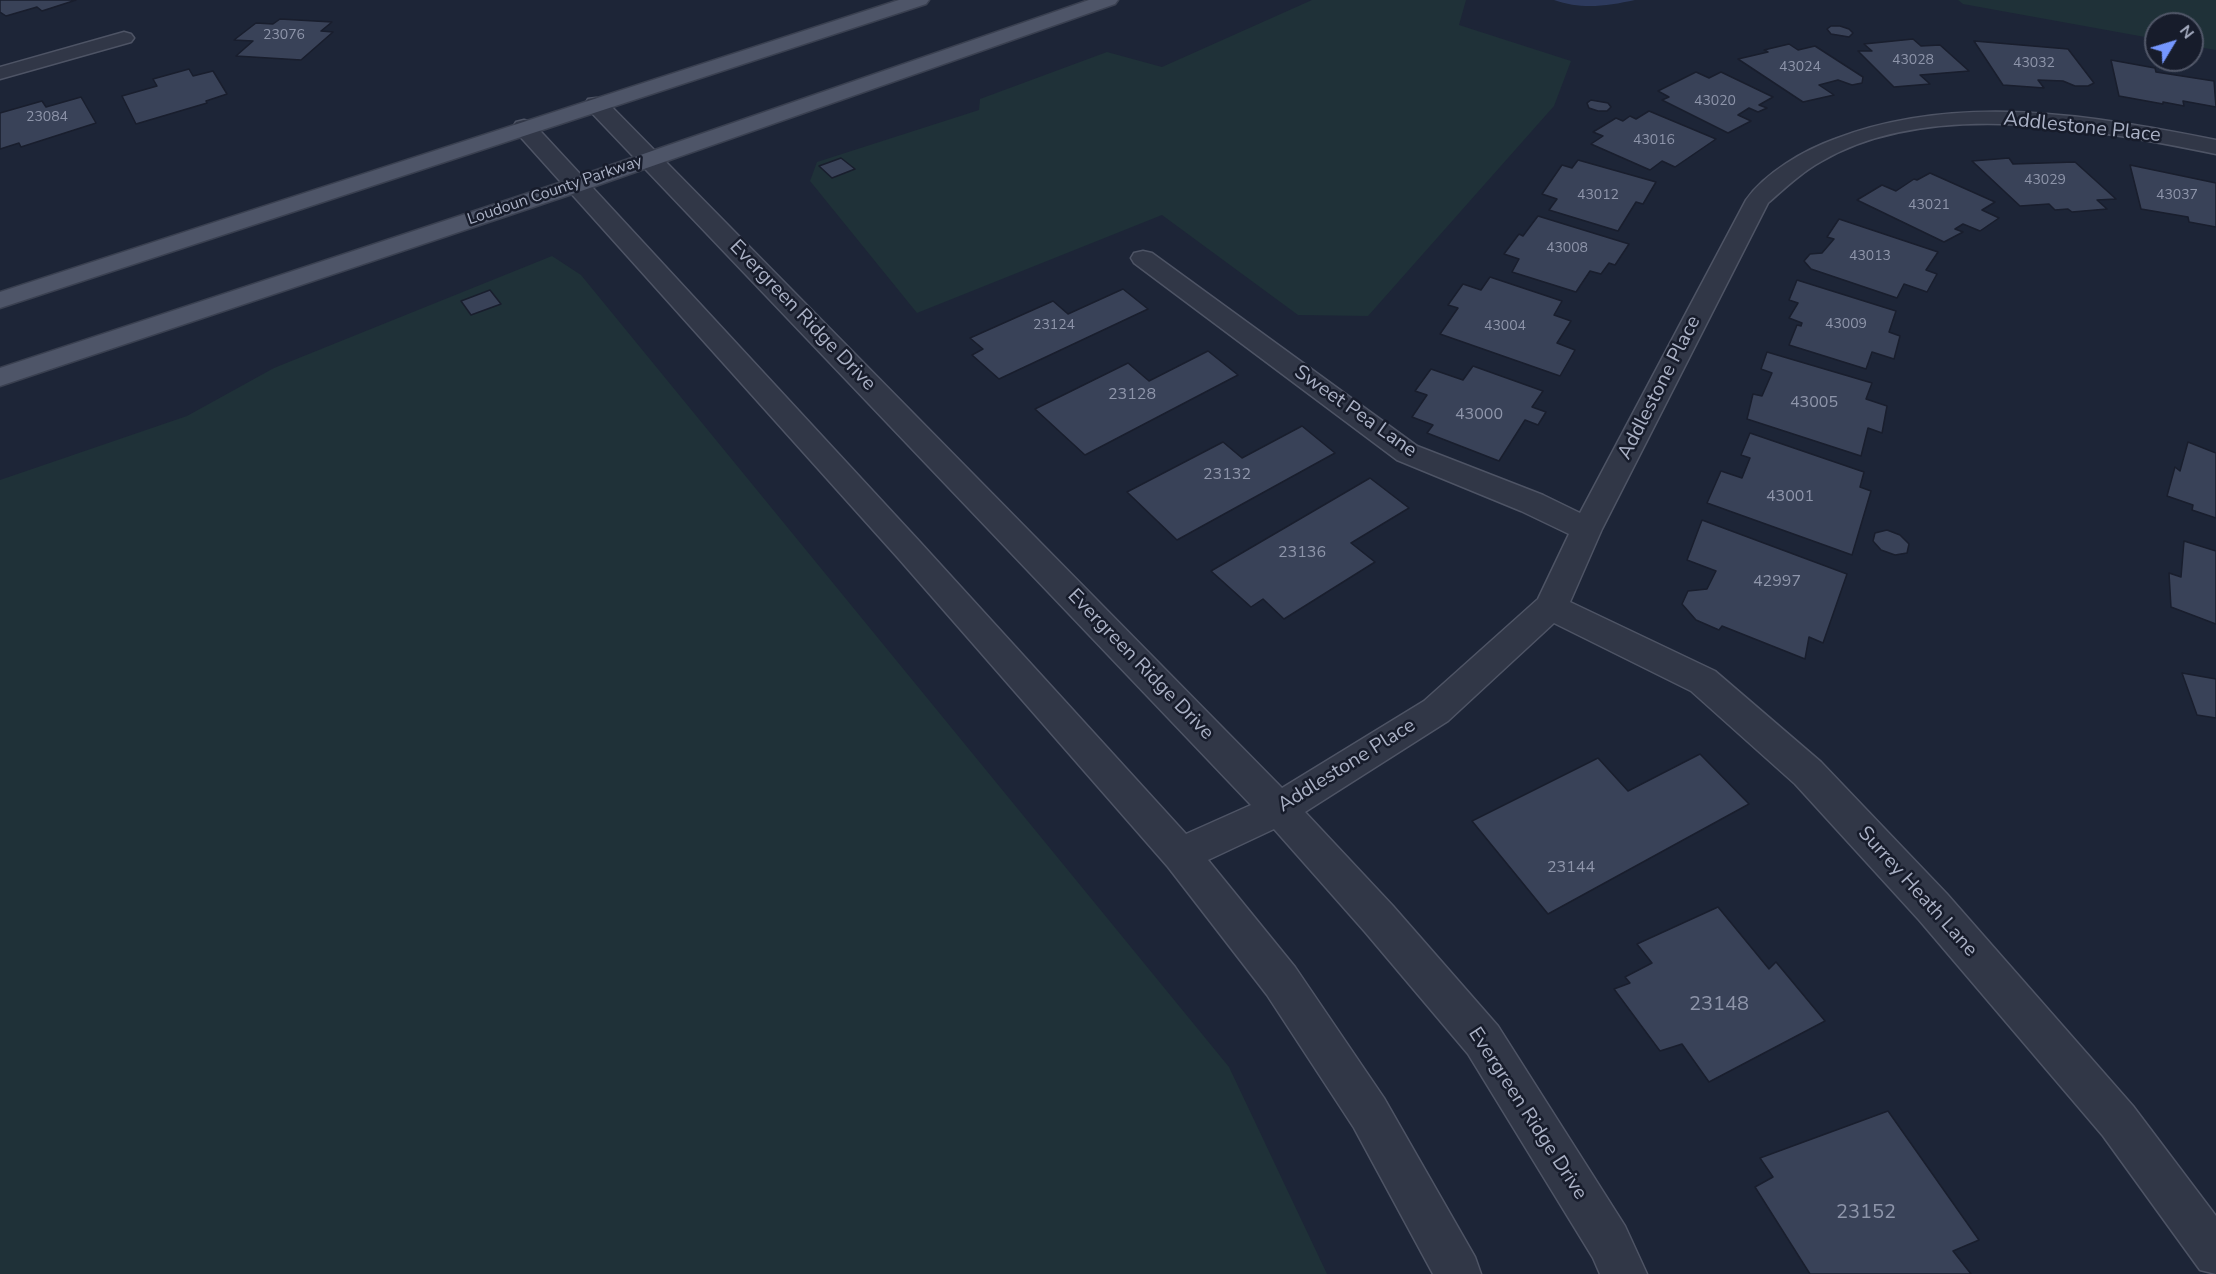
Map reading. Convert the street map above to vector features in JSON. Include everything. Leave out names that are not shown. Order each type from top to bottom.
[{"type":"main road","points":[[0,300],[524,127],[920,0]]},
{"type":"main road","name":"Loudoun County Parkway","points":[[0,377],[576,185],[1108,0]]},
{"type":"street","points":[[0,73],[124,38]]},
{"type":"street","name":"Evergreen Ridge Drive","points":[[596,104],[1279,809],[1379,919],[1483,1040],[1609,1242],[1624,1274]]},
{"type":"street","name":"Addlestone Place","points":[[1181,855],[1279,809],[1436,711],[1551,607],[1587,530],[1758,200],[1787,173],[1822,152],[1868,134],[1924,123],[1980,118],[2049,120],[2132,129],[2216,147]]},
{"type":"street","points":[[524,127],[909,550],[1181,855],[1281,981],[1369,1113],[1458,1274]]},
{"type":"street","name":"Sweet Pea Lane","points":[[1143,258],[1407,453],[1532,503],[1587,530]]},
{"type":"street","name":"Surrey Heath Lane","points":[[1551,607],[1703,681],[1808,773],[1934,908],[2118,1121],[2216,1254]]},
{"type":"shaded area","points":[[1312,0],[1466,0],[1459,25],[1571,61],[1554,106],[1368,316],[1298,315],[1162,215],[917,313],[810,181],[817,162],[979,110],[980,99],[1107,52],[1162,67]]},
{"type":"shaded area","points":[[1958,0],[2216,0],[2216,50],[2204,48],[2204,12],[2144,12],[2144,37],[1963,4]]},
{"type":"shaded area","points":[[552,256],[581,275],[1229,1067],[1327,1274],[0,1274],[0,480],[187,416],[274,368]]},
{"type":"water","points":[[1554,0],[1635,0],[1594,6],[1575,5]]},
{"type":"building","points":[[0,0],[76,0],[42,11],[37,7],[6,16],[0,12]]},
{"type":"building","points":[[280,19],[332,22],[321,31],[333,32],[301,60],[236,56],[253,41],[234,40],[256,23],[273,24]]},
{"type":"building","points":[[1831,26],[1840,26],[1853,33],[1849,37],[1831,34],[1827,29]]},
{"type":"building","points":[[1913,39],[1921,46],[1940,45],[1969,71],[1920,75],[1930,84],[1894,87],[1858,51],[1872,51],[1864,44]]},
{"type":"building","points":[[1974,41],[2068,49],[2094,83],[2088,86],[2075,86],[2063,81],[2038,80],[2044,88],[2003,85]]},
{"type":"building","points":[[1789,44],[1798,50],[1815,46],[1863,77],[1862,83],[1852,85],[1838,80],[1819,85],[1834,95],[1803,102],[1738,59]]},
{"type":"building","points":[[2111,60],[2144,66],[2144,72],[2214,81],[2216,107],[2183,101],[2184,106],[2163,102],[2163,104],[2119,96]]},
{"type":"building","points":[[189,69],[193,76],[213,71],[227,94],[206,101],[207,103],[136,124],[122,96],[157,86],[153,79]]},
{"type":"building","points":[[1696,72],[1709,78],[1721,72],[1773,97],[1759,105],[1767,108],[1758,112],[1749,108],[1738,115],[1751,121],[1728,133],[1662,100],[1669,97],[1658,91]]},
{"type":"building","points":[[81,97],[96,123],[21,147],[19,143],[0,149],[0,113],[42,101],[46,107]]},
{"type":"building","points":[[1591,100],[1608,103],[1611,107],[1607,111],[1589,108],[1587,103]]},
{"type":"building","points":[[1649,111],[1716,139],[1675,167],[1662,161],[1650,170],[1591,144],[1603,136],[1593,132],[1616,118],[1623,121],[1630,116],[1636,119]]},
{"type":"building","points":[[841,158],[855,169],[832,178],[819,166]]},
{"type":"building","points":[[2009,158],[2013,164],[2075,162],[2116,199],[2097,200],[2107,209],[2072,212],[2068,209],[2055,210],[2049,204],[2020,206],[1972,161]]},
{"type":"building","points":[[1578,160],[1656,182],[1643,204],[1636,202],[1618,231],[1549,210],[1557,199],[1542,194],[1562,165],[1572,168]]},
{"type":"building","points":[[2130,165],[2216,183],[2216,227],[2189,222],[2188,217],[2141,209]]},
{"type":"building","points":[[1930,173],[1995,202],[1982,210],[1999,218],[1980,231],[1963,224],[1955,229],[1963,232],[1944,242],[1857,200],[1882,185],[1896,191],[1914,179],[1917,180]]},
{"type":"building","points":[[1538,216],[1629,244],[1615,265],[1609,263],[1601,274],[1590,271],[1576,292],[1512,272],[1519,259],[1504,254],[1519,234],[1523,236]]},
{"type":"building","points":[[1839,219],[1938,252],[1926,270],[1937,274],[1927,292],[1904,284],[1897,298],[1811,269],[1804,261],[1810,254],[1822,253],[1834,239],[1827,237]]},
{"type":"building","points":[[1490,277],[1562,301],[1554,315],[1571,321],[1557,343],[1575,350],[1560,376],[1440,334],[1458,308],[1448,305],[1463,284],[1481,290]]},
{"type":"building","points":[[1797,280],[1896,311],[1889,332],[1900,336],[1894,359],[1872,352],[1866,369],[1789,345],[1797,325],[1801,326],[1802,323],[1789,318],[1798,303],[1789,300]]},
{"type":"building","points":[[1123,289],[1148,309],[999,379],[972,355],[983,349],[970,338],[1053,301],[1068,314]]},
{"type":"building","points":[[490,290],[501,304],[471,315],[461,301]]},
{"type":"building","points":[[1208,351],[1238,375],[1085,455],[1035,409],[1128,363],[1149,381]]},
{"type":"building","points":[[1767,352],[1872,383],[1866,399],[1887,406],[1882,433],[1868,428],[1861,456],[1747,419],[1753,394],[1762,396],[1772,373],[1761,369]]},
{"type":"building","points":[[1473,366],[1543,391],[1532,407],[1546,412],[1538,425],[1525,420],[1499,461],[1427,433],[1433,425],[1412,417],[1427,395],[1415,391],[1431,369],[1463,380]]},
{"type":"building","points":[[1302,426],[1335,453],[1177,540],[1127,492],[1223,442],[1242,458]]},
{"type":"building","points":[[1750,433],[1864,472],[1860,487],[1871,491],[1852,555],[1707,503],[1721,471],[1742,478],[1750,458],[1741,455]]},
{"type":"building","points":[[2188,442],[2216,453],[2216,518],[2192,510],[2193,505],[2167,496],[2175,467],[2180,471]]},
{"type":"building","points":[[1370,478],[1409,508],[1351,543],[1375,562],[1284,619],[1263,599],[1251,607],[1211,571]]},
{"type":"building","points":[[1702,520],[1847,574],[1823,643],[1809,637],[1805,659],[1722,626],[1719,630],[1696,620],[1682,604],[1688,591],[1707,589],[1716,571],[1687,560]]},
{"type":"building","points":[[1887,530],[1900,535],[1909,544],[1907,553],[1895,555],[1881,550],[1873,541],[1875,533]]},
{"type":"building","points":[[2184,541],[2216,551],[2216,624],[2171,607],[2169,573],[2181,577]]},
{"type":"building","points":[[2182,673],[2216,679],[2216,718],[2197,715]]},
{"type":"building","points":[[1700,754],[1749,804],[1548,914],[1472,821],[1598,758],[1628,791]]},
{"type":"building","points":[[1718,907],[1769,969],[1776,962],[1825,1021],[1709,1082],[1682,1044],[1660,1051],[1614,989],[1630,983],[1625,977],[1652,963],[1637,944]]},
{"type":"building","points":[[1888,1111],[1979,1240],[1953,1251],[1971,1274],[1810,1274],[1755,1187],[1773,1177],[1760,1158]]}]
